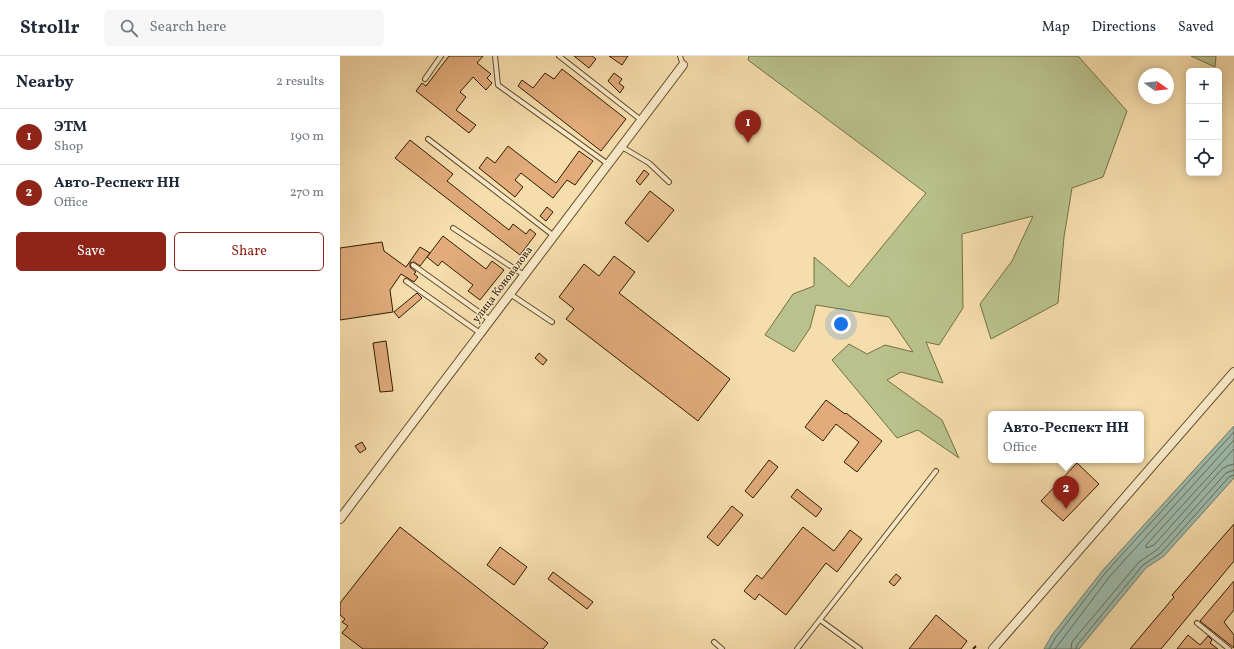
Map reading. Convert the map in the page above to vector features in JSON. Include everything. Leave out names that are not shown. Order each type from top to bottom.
[{"type":"street","name":"улица Коновалова","points":[[340,518],[683,64]]},
{"type":"street","points":[[992,649],[1234,372]]},
{"type":"lane","points":[[425,79],[441,56]]},
{"type":"lane","points":[[495,56],[498,84],[608,164]]},
{"type":"lane","points":[[559,56],[641,120]]},
{"type":"lane","points":[[680,56],[683,64]]},
{"type":"lane","points":[[428,139],[554,236]]},
{"type":"lane","points":[[621,147],[649,163],[669,182]]},
{"type":"lane","points":[[453,228],[524,275]]},
{"type":"lane","points":[[413,265],[490,320]]},
{"type":"lane","points":[[406,281],[480,333]]},
{"type":"lane","points":[[510,294],[552,322]]},
{"type":"lane","points":[[797,649],[936,471]]},
{"type":"lane","points":[[820,620],[860,649]]},
{"type":"lane","points":[[1197,623],[1229,649]]},
{"type":"lane","points":[[714,642],[722,649]]},
{"type":"green space","points":[[749,56],[1078,56],[1127,111],[1103,177],[1072,188],[1064,237],[1058,303],[991,339],[980,304],[1012,261],[1033,216],[962,234],[963,308],[939,345],[926,342],[943,383],[901,372],[887,380],[942,420],[959,458],[918,430],[897,438],[832,360],[849,344],[867,354],[885,345],[913,352],[889,317],[816,305],[810,328],[794,352],[765,335],[793,294],[814,286],[814,257],[849,287],[926,193],[748,60]]},
{"type":"green space","points":[[1191,56],[1216,56],[1215,67]]},
{"type":"water","points":[[1234,426],[1234,478],[1164,556],[1146,568],[1079,649],[1044,649],[1052,635],[1103,570]]},
{"type":"building","points":[[449,56],[483,56],[477,63],[491,74],[487,78],[492,83],[486,90],[473,77],[460,92],[466,97],[456,110],[476,125],[469,133],[416,91],[422,83],[426,86]]},
{"type":"building","points":[[574,56],[592,56],[596,59],[589,68]]},
{"type":"building","points":[[609,56],[628,56],[622,65]]},
{"type":"building","points":[[562,69],[626,119],[601,151],[518,86],[522,80],[533,88],[545,73],[554,79]]},
{"type":"building","points":[[614,73],[622,79],[619,83],[624,87],[620,93],[608,81]]},
{"type":"building","points":[[410,140],[453,174],[447,181],[509,230],[513,224],[526,234],[530,229],[536,234],[520,255],[395,158]]},
{"type":"building","points":[[508,146],[556,183],[579,151],[593,161],[575,185],[567,180],[553,198],[521,173],[515,180],[523,187],[515,197],[479,168],[487,157],[495,163]]},
{"type":"building","points":[[644,170],[649,174],[640,185],[636,181]]},
{"type":"building","points":[[650,191],[674,210],[648,242],[625,223]]},
{"type":"building","points":[[547,207],[553,212],[546,221],[540,216]]},
{"type":"building","points":[[443,236],[486,269],[492,261],[504,270],[480,300],[468,291],[473,285],[442,261],[438,266],[427,257]]},
{"type":"building","points":[[382,242],[384,251],[406,267],[420,247],[430,253],[420,266],[414,262],[410,263],[410,267],[416,272],[414,274],[418,277],[414,282],[401,274],[390,290],[393,312],[340,320],[340,248]]},
{"type":"building","points":[[614,256],[635,272],[619,293],[730,379],[698,421],[566,319],[574,309],[559,297],[584,264],[599,276]]},
{"type":"building","points":[[417,293],[422,298],[399,318],[394,312]]},
{"type":"building","points":[[386,341],[393,391],[380,392],[373,343]]},
{"type":"building","points":[[539,353],[547,360],[543,365],[535,358]]},
{"type":"building","points":[[826,400],[845,414],[846,413],[882,441],[857,472],[844,462],[859,442],[836,424],[823,441],[805,427]]},
{"type":"building","points":[[362,442],[366,449],[360,453],[355,446]]},
{"type":"building","points":[[769,460],[778,467],[753,498],[745,491]]},
{"type":"building","points":[[1077,463],[1099,484],[1063,521],[1041,501]]},
{"type":"building","points":[[797,489],[822,509],[816,517],[791,497]]},
{"type":"building","points":[[732,506],[743,515],[718,546],[707,537]]},
{"type":"building","points":[[1234,524],[1234,561],[1161,649],[1130,649],[1174,597],[1172,595]]},
{"type":"building","points":[[400,527],[548,643],[543,649],[363,649],[342,633],[348,626],[342,622],[345,619],[340,615],[340,603]]},
{"type":"building","points":[[803,527],[834,551],[850,530],[862,539],[837,572],[826,563],[786,615],[759,594],[755,600],[744,591],[757,575],[762,579]]},
{"type":"building","points":[[500,547],[527,567],[514,585],[487,565]]},
{"type":"building","points":[[553,572],[593,602],[587,609],[548,579]]},
{"type":"building","points":[[896,574],[901,578],[894,586],[889,582]]},
{"type":"building","points":[[1234,581],[1234,610],[1224,622],[1234,635],[1234,648],[1200,621]]},
{"type":"building","points":[[936,615],[967,641],[961,649],[909,649]]},
{"type":"building","points":[[1188,635],[1200,645],[1208,636],[1212,640],[1210,643],[1218,649],[1177,649]]},
{"type":"railway","points":[[973,649],[976,646]]},
{"type":"place","name":"ЭТМ","points":[[748,143]]},
{"type":"place","name":"Авто-Респект НН","points":[[1066,509]]}]
